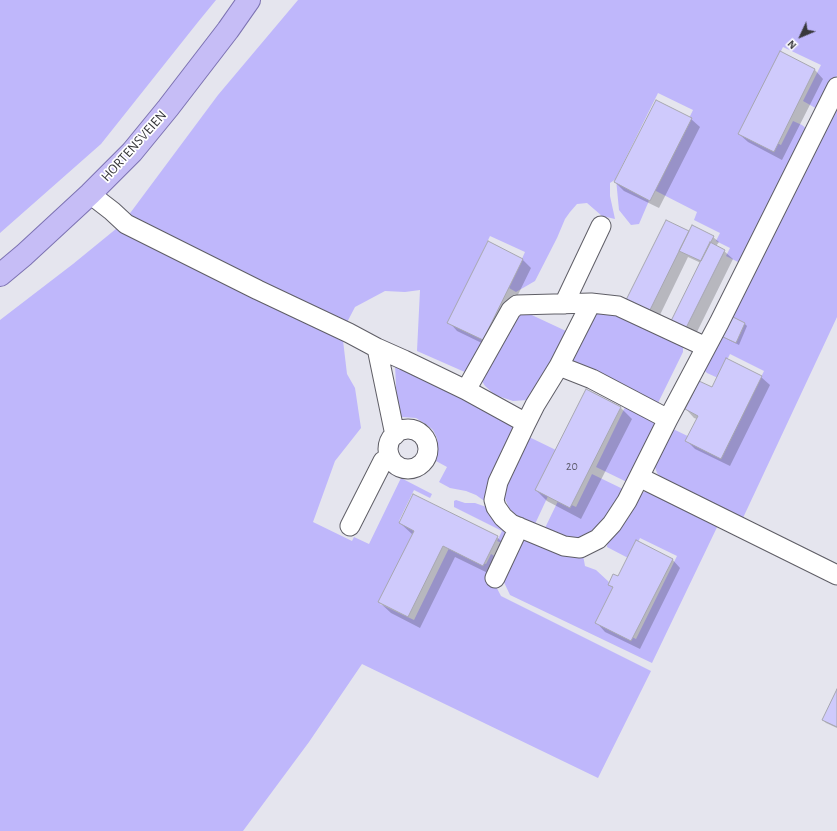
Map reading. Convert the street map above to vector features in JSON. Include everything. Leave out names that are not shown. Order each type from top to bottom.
[{"type":"main road","name":"HORTENSVEIEN","points":[[0,275],[24,256],[132,152],[228,30],[249,0]]},
{"type":"lane","points":[[591,303],[559,366],[535,405],[526,423],[498,482],[494,500],[496,507],[503,517],[511,524],[564,546],[580,548],[598,539],[612,524],[627,501],[837,87]]},
{"type":"lane","points":[[90,194],[126,224],[258,290],[466,390],[526,423]]},
{"type":"lane","points":[[564,304],[601,226]]},
{"type":"lane","points":[[466,390],[511,310],[517,305],[591,303],[618,306],[706,347]]},
{"type":"lane","points":[[377,348],[395,435]]},
{"type":"lane","points":[[559,366],[592,379],[668,419]]},
{"type":"lane","points":[[407,429],[417,432],[421,434],[427,442],[428,452],[424,461],[416,468],[401,468],[396,465],[390,457],[388,452],[389,443],[398,432],[407,429]]},
{"type":"lane","points":[[350,526],[383,461],[390,457]]},
{"type":"lane","points":[[639,477],[837,575]]},
{"type":"lane","points":[[495,578],[519,527]]},
{"type":"shaded area","points":[[0,0],[216,0],[101,144],[0,233]]},
{"type":"shaded area","points":[[298,0],[837,0],[837,75],[819,110],[803,101],[821,65],[783,47],[744,127],[781,145],[793,121],[802,125],[808,130],[742,264],[726,256],[730,248],[716,241],[720,233],[694,220],[697,212],[654,190],[693,110],[658,93],[616,178],[651,196],[639,224],[631,225],[619,210],[616,179],[610,183],[610,196],[615,219],[602,216],[587,203],[577,204],[565,219],[535,281],[516,292],[509,288],[525,252],[490,236],[450,321],[485,338],[467,373],[417,351],[420,290],[405,292],[385,291],[355,307],[342,332],[347,374],[355,388],[361,428],[335,461],[313,522],[352,541],[354,537],[369,544],[401,478],[432,494],[430,498],[414,490],[399,521],[416,530],[380,604],[414,620],[450,546],[486,564],[491,554],[498,558],[490,575],[501,596],[651,671],[598,778],[362,664],[309,742],[243,831],[0,831],[0,320],[122,224],[218,95]]},
{"type":"shaded area","points":[[837,96],[837,317],[742,520],[665,483],[657,473],[653,461],[673,429],[723,453],[764,371],[730,354],[718,378],[707,373],[703,369]]},
{"type":"shaded area","points":[[610,309],[683,345],[683,352],[657,405],[567,360],[569,351],[598,311]]},
{"type":"shaded area","points":[[521,310],[566,331],[537,392],[528,400],[513,401],[495,395],[485,386],[480,378]]},
{"type":"shaded area","points":[[395,363],[512,424],[513,438],[487,501],[466,491],[450,488],[439,482],[447,467],[436,461],[438,451],[437,438],[433,430],[416,418],[402,417],[397,411]]},
{"type":"shaded area","points":[[627,403],[653,415],[657,426],[631,484],[596,467]]},
{"type":"shaded area","points":[[527,436],[558,451],[549,494],[535,524],[516,515],[509,508],[504,496],[507,475]]},
{"type":"shaded area","points":[[592,474],[627,491],[590,537],[571,539],[545,528],[559,499],[576,507]]},
{"type":"shaded area","points":[[648,491],[720,521],[652,663],[510,595],[501,576],[521,536],[583,555],[585,566],[596,570],[609,582],[614,591],[599,621],[636,639],[677,556],[640,538],[630,559],[607,547],[608,537],[641,493]]},
{"type":"shaded area","points":[[456,500],[465,503],[475,503],[492,509],[508,530],[506,545],[497,541],[502,531],[454,507],[454,501]]},
{"type":"building","points":[[780,51],[815,69],[774,152],[738,134]]},
{"type":"building","points":[[656,100],[692,118],[650,201],[614,182]]},
{"type":"building","points":[[666,220],[689,231],[649,312],[626,300]]},
{"type":"building","points":[[692,225],[714,236],[701,261],[679,251]]},
{"type":"building","points":[[488,241],[523,259],[483,340],[447,323]]},
{"type":"building","points":[[710,242],[725,250],[685,330],[670,323]]},
{"type":"building","points":[[731,316],[745,323],[736,343],[721,336]]},
{"type":"building","points":[[726,358],[762,376],[721,459],[685,441],[698,416],[685,409],[699,381],[712,387]]},
{"type":"building","points":[[586,389],[621,407],[570,508],[535,490]]},
{"type":"building","points":[[413,494],[498,536],[483,566],[443,546],[408,617],[378,602],[414,531],[399,523]]},
{"type":"building","points":[[636,540],[673,559],[631,641],[595,623],[613,587],[608,585],[613,574],[618,576]]},
{"type":"building","points":[[837,689],[837,727],[822,720]]}]
